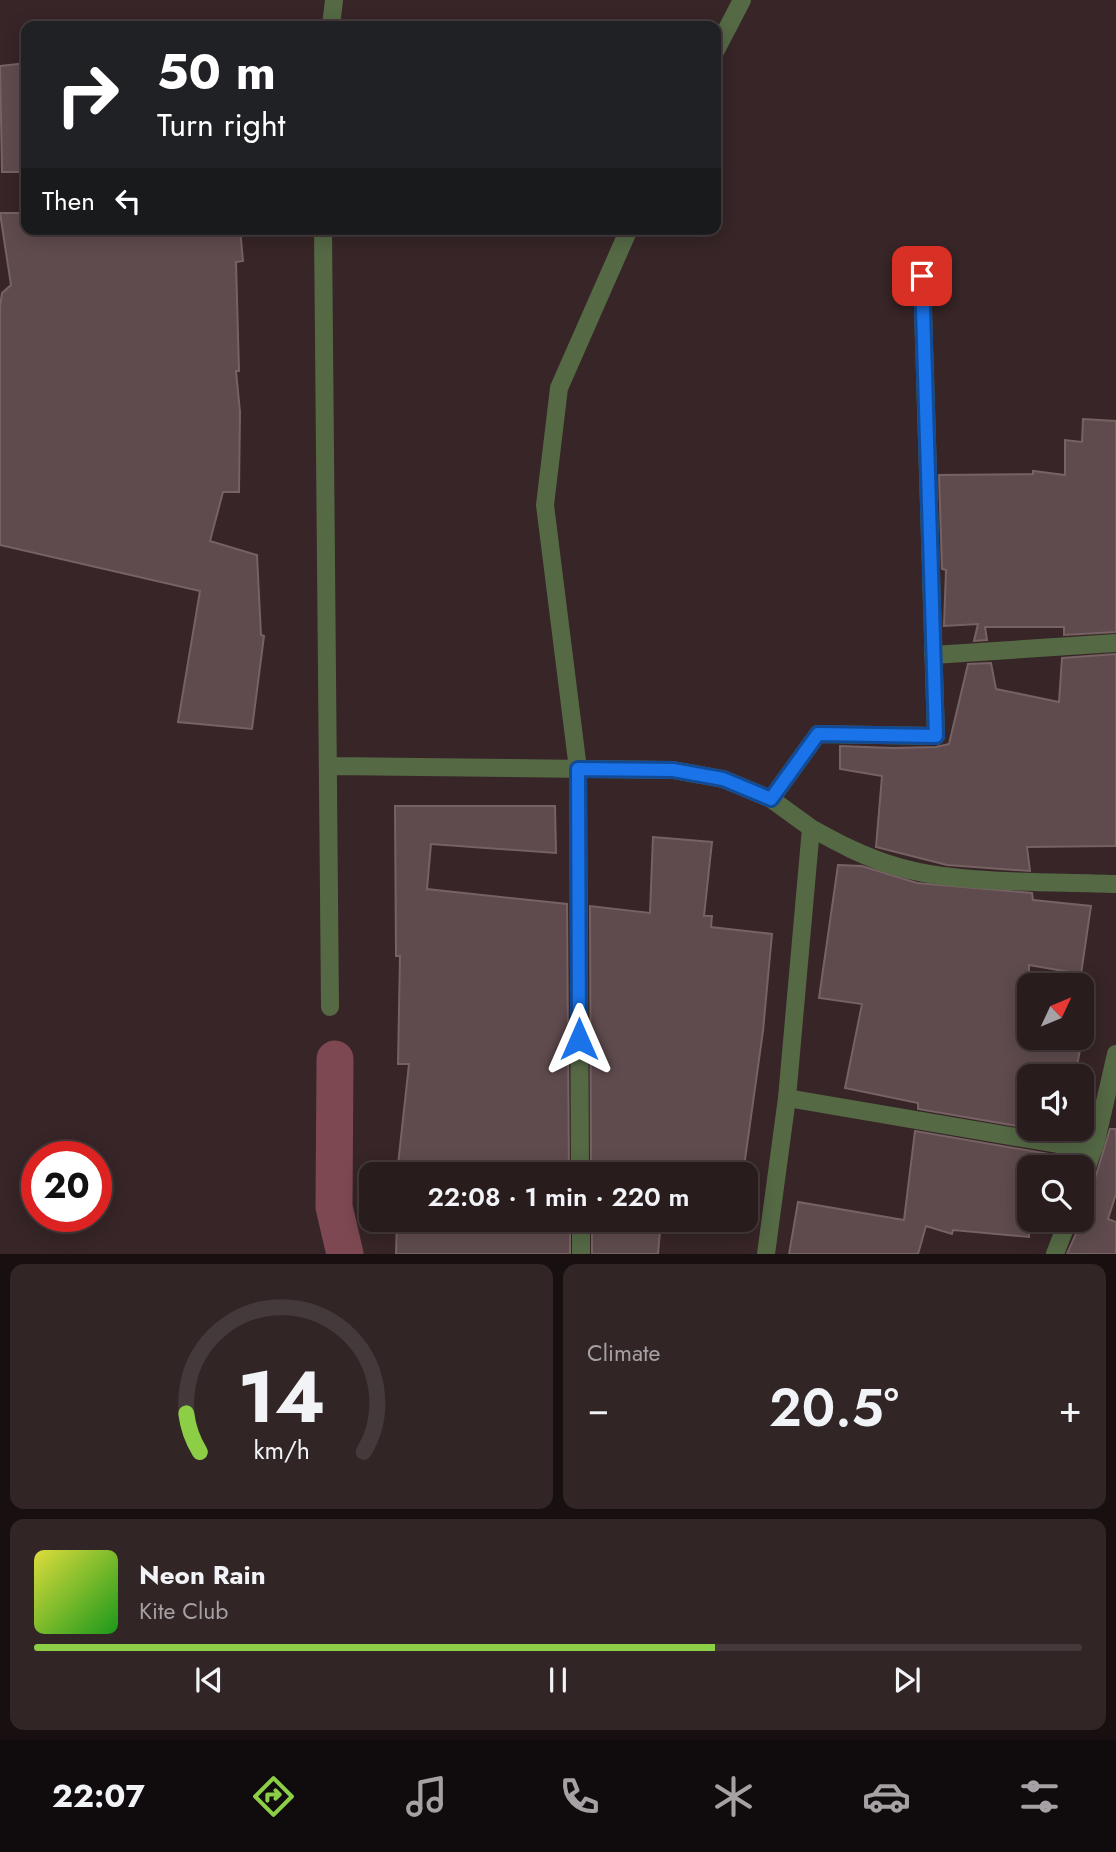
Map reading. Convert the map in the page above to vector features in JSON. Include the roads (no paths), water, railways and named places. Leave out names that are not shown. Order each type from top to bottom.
[{"type":"street","points":[[332,21],[334,0]]},
{"type":"street","points":[[721,40],[742,0]]},
{"type":"street","points":[[323,235],[324,541],[330,766],[330,1007]]},
{"type":"street","points":[[580,1162],[578,769],[545,505],[559,388],[626,235]]},
{"type":"street","points":[[771,799],[818,734],[936,736],[922,276]]},
{"type":"street","points":[[933,656],[1116,643]]},
{"type":"street","points":[[330,766],[673,770],[723,779],[771,799],[811,828],[854,852],[897,867],[942,876],[1116,884]]},
{"type":"street","points":[[766,1254],[787,1098],[811,828]]},
{"type":"street","points":[[1091,1155],[1116,1054]]},
{"type":"street","points":[[787,1098],[1093,1150]]},
{"type":"street","points":[[581,1232],[581,1254]]},
{"type":"street","points":[[1055,1254],[1063,1232]]},
{"type":"waterway","points":[[335,1059],[334,1207],[345,1254]]}]
